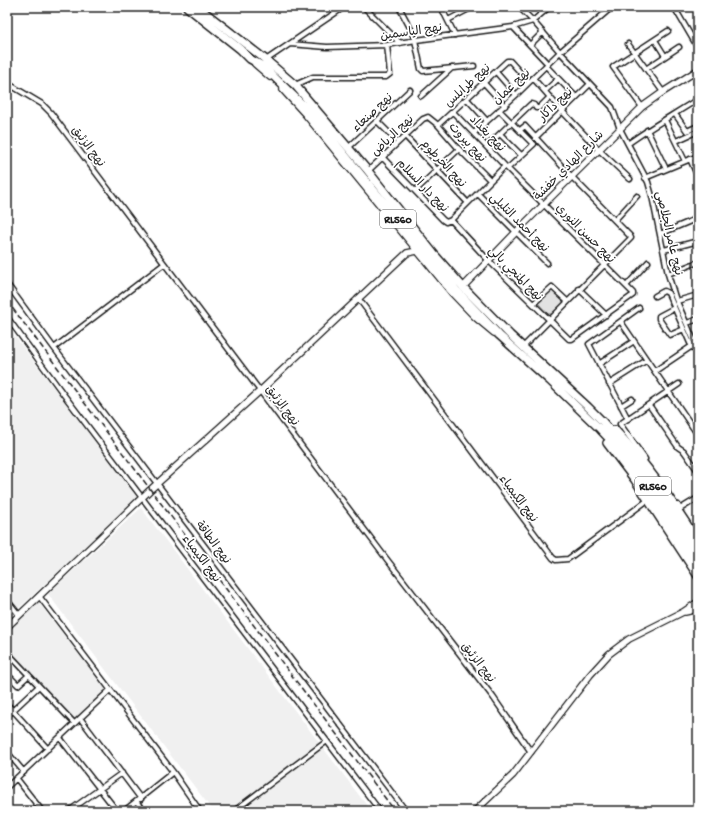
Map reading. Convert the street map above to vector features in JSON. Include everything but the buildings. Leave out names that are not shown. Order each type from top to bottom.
[{"type":"highway","name":"RL560","points":[[187,7],[240,49],[250,59],[263,66],[307,109],[456,291],[499,335],[549,380],[617,447],[643,481],[698,565]]},
{"type":"highway","name":"RL560","points":[[198,7],[266,60],[295,85],[463,287],[523,347],[603,422],[655,488],[698,554]]},
{"type":"highway","points":[[588,407],[600,414],[639,456],[698,542]]},
{"type":"highway","points":[[590,420],[635,480],[698,576]]},
{"type":"street","points":[[266,60],[344,7]]},
{"type":"street","points":[[364,7],[400,43]]},
{"type":"street","points":[[405,7],[400,8],[416,40],[421,69],[423,71],[474,66]]},
{"type":"street","points":[[441,7],[455,35]]},
{"type":"street","name":"نهج عامر الجلاصي","points":[[519,7],[610,104],[620,129],[629,143],[652,196],[668,274],[677,301],[696,344]]},
{"type":"street","name":"نهج عمان","points":[[474,133],[560,52],[612,7]]},
{"type":"street","points":[[683,7],[675,9],[698,48]]},
{"type":"street","points":[[533,21],[546,8]]},
{"type":"street","points":[[448,20],[469,9]]},
{"type":"street","name":"نهج الياسمين","points":[[290,44],[327,47],[387,45],[513,27],[533,21]]},
{"type":"street","points":[[513,27],[576,98]]},
{"type":"street","points":[[642,107],[613,67],[668,31]]},
{"type":"street","points":[[530,45],[543,32]]},
{"type":"street","points":[[655,40],[665,56]]},
{"type":"street","points":[[628,44],[663,92]]},
{"type":"street","points":[[295,85],[313,77],[386,77],[390,74],[387,45]]},
{"type":"street","points":[[646,69],[679,47]]},
{"type":"street","points":[[250,59],[305,114],[452,293],[476,318],[494,333],[499,335]]},
{"type":"street","name":"نهج طرابلس","points":[[438,125],[508,61],[510,61],[531,80]]},
{"type":"street","points":[[421,96],[452,68]]},
{"type":"street","name":"شارع الهادي خفشة","points":[[463,287],[488,260],[642,107],[698,70]]},
{"type":"street","points":[[496,72],[516,95]]},
{"type":"street","points":[[545,91],[558,79]]},
{"type":"street","points":[[531,80],[545,91],[599,150],[630,179]]},
{"type":"street","name":"نهج الزئبق","points":[[7,83],[42,104],[51,113],[382,553],[494,697],[531,752]]},
{"type":"street","points":[[484,84],[504,106]]},
{"type":"street","name":"نهج داكار","points":[[451,220],[490,180],[521,156],[562,111],[590,84]]},
{"type":"street","name":"نهج صنعاء","points":[[348,148],[410,90]]},
{"type":"street","points":[[487,146],[531,104],[534,104],[536,108],[539,108],[550,97]]},
{"type":"street","points":[[467,99],[487,121]]},
{"type":"street","points":[[629,143],[647,130],[698,99]]},
{"type":"street","points":[[499,110],[533,144]]},
{"type":"street","name":"نهج بغداد","points":[[453,112],[507,167]]},
{"type":"street","points":[[675,114],[687,131],[698,126]]},
{"type":"street","name":"نهج الرياض","points":[[368,172],[423,119],[428,117],[431,118]]},
{"type":"street","name":"نهج بيروت","points":[[431,118],[490,180]]},
{"type":"street","points":[[665,120],[698,176]]},
{"type":"street","points":[[377,121],[398,142]]},
{"type":"street","points":[[520,130],[523,126],[525,126],[572,177],[630,236],[630,239],[523,347]]},
{"type":"street","points":[[647,130],[666,169]]},
{"type":"street","points":[[676,141],[698,132]]},
{"type":"street","points":[[500,134],[521,156]]},
{"type":"street","name":"نهج الخرطوم","points":[[406,136],[468,203]]},
{"type":"street","points":[[415,191],[459,149]]},
{"type":"street","points":[[645,178],[698,156]]},
{"type":"street","name":"نهج دار السلام","points":[[383,158],[443,220],[446,222],[451,220]]},
{"type":"street","name":"نهج حسن النوري","points":[[507,167],[633,294],[606,315]]},
{"type":"street","name":"نهج أحمد التليلي","points":[[478,194],[547,263]]},
{"type":"street","points":[[615,220],[637,196]]},
{"type":"street","points":[[660,234],[698,218]]},
{"type":"street","name":"نهج المنجي بالي","points":[[451,220],[488,260],[569,339],[572,339],[606,315]]},
{"type":"street","points":[[407,253],[410,241]]},
{"type":"street","points":[[664,250],[698,241]]},
{"type":"street","points":[[7,627],[143,497],[260,391],[407,253],[417,251]]},
{"type":"street","points":[[626,286],[648,262]]},
{"type":"street","points":[[668,274],[698,262]]},
{"type":"street","points":[[54,348],[164,264]]},
{"type":"street","name":"نهج الطاقة","points":[[7,284],[406,811]]},
{"type":"street","points":[[533,304],[552,287],[567,302]]},
{"type":"street","points":[[579,289],[606,315]]},
{"type":"street","points":[[655,296],[666,291],[668,293],[684,328],[696,344],[698,354]]},
{"type":"street","points":[[677,301],[698,295]]},
{"type":"street","name":"نهج الكيمياء","points":[[358,298],[553,558],[556,560],[568,558],[648,500]]},
{"type":"street","points":[[628,419],[589,344],[640,308]]},
{"type":"street","points":[[674,308],[659,316],[658,319],[670,335],[684,328]]},
{"type":"street","name":"نهج الكيمياء","points":[[7,317],[64,395],[143,497],[380,811]]},
{"type":"street","points":[[687,323],[698,319]]},
{"type":"street","points":[[621,322],[698,435]]},
{"type":"street","points":[[599,364],[634,341]]},
{"type":"street","points":[[655,371],[696,344]]},
{"type":"street","points":[[609,384],[647,360]]},
{"type":"street","points":[[679,384],[620,424],[680,509],[698,498]]},
{"type":"street","points":[[621,406],[632,399]]},
{"type":"street","points":[[649,405],[698,472]]},
{"type":"street","points":[[40,596],[173,772],[200,811]]},
{"type":"street","points":[[7,600],[19,615]]},
{"type":"street","points":[[475,811],[513,775],[590,675],[609,654],[629,639],[683,612],[698,602]]},
{"type":"street","points":[[683,612],[698,609]]},
{"type":"street","points":[[7,652],[74,723]]},
{"type":"street","points":[[7,674],[9,680],[18,686],[29,675]]},
{"type":"street","points":[[7,716],[39,686]]},
{"type":"street","points":[[7,787],[110,690]]},
{"type":"street","points":[[7,704],[48,749]]},
{"type":"street","points":[[80,718],[141,799]]},
{"type":"street","points":[[60,738],[117,811]]},
{"type":"street","points":[[234,811],[327,741]]},
{"type":"street","points":[[7,752],[24,772]]},
{"type":"street","points":[[124,811],[173,772]]},
{"type":"street","points":[[69,811],[99,788],[122,773]]},
{"type":"street","points":[[17,779],[42,811]]},
{"type":"street","points":[[137,802],[143,811]]},
{"type":"shaded area","points":[[551,290],[553,290],[564,302],[552,314],[548,314],[538,303]]},
{"type":"shaded area","points":[[7,326],[137,498],[7,619]]},
{"type":"shaded area","points":[[141,508],[371,811],[213,811],[48,594]]},
{"type":"shaded area","points":[[38,602],[106,690],[75,720],[7,647],[7,631]]},
{"type":"railway","points":[[7,301],[395,811]]}]
